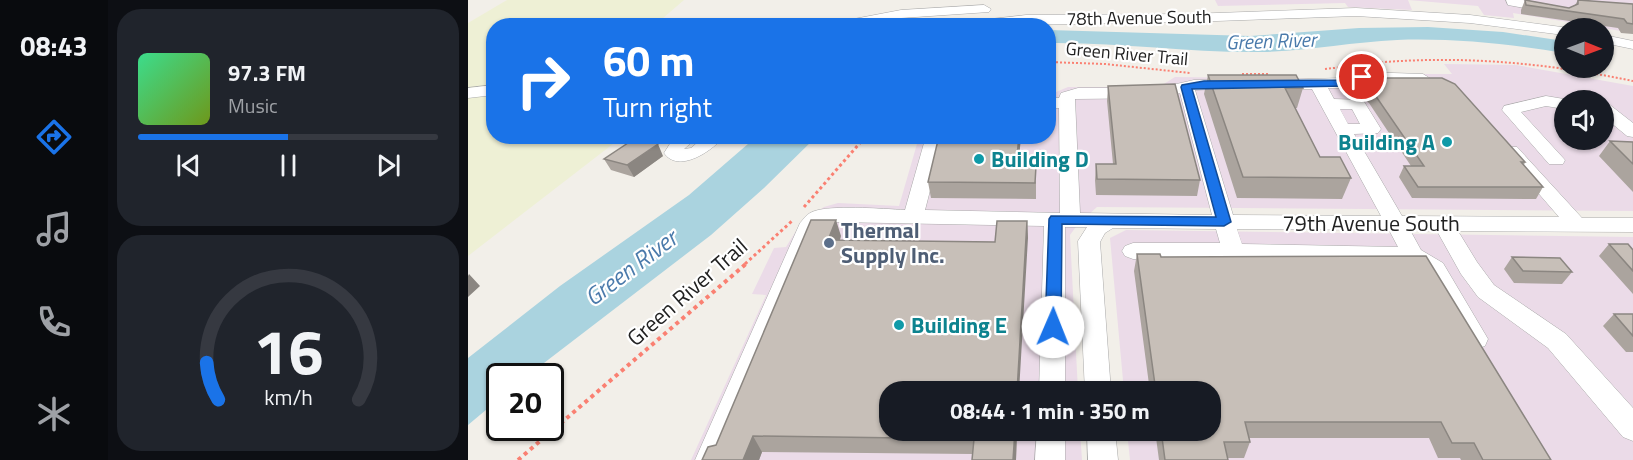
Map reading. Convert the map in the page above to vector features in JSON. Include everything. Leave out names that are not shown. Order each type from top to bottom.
[{"type":"street","points":[[1512,0],[1564,10],[1558,0]]},
{"type":"street","points":[[1185,4],[1194,18]]},
{"type":"street","points":[[880,18],[901,14],[948,13],[1001,7]]},
{"type":"street","name":"78th Avenue South","points":[[1056,19],[1194,18],[1413,7],[1470,19],[1554,25]]},
{"type":"street","points":[[1614,41],[1633,45]]},
{"type":"street","points":[[1318,77],[1329,104],[1413,255]]},
{"type":"street","points":[[1053,381],[1063,220],[1067,96],[1073,93],[1159,93],[1189,80],[1204,84],[1318,77],[1345,83],[1362,77],[1436,79]]},
{"type":"street","points":[[1189,80],[1233,251]]},
{"type":"street","points":[[468,93],[486,91]]},
{"type":"street","points":[[1554,102],[1546,101],[1510,110],[1556,160]]},
{"type":"street","points":[[1056,103],[1067,103]]},
{"type":"street","points":[[1329,104],[1357,104],[1372,129],[1343,129]]},
{"type":"street","points":[[1614,117],[1633,132]]},
{"type":"street","points":[[1497,135],[1576,224]]},
{"type":"street","points":[[681,144],[673,153],[677,156],[697,152],[706,144]]},
{"type":"street","points":[[913,216],[933,144]]},
{"type":"street","name":"79th Avenue South","points":[[710,460],[807,228],[818,217],[835,215],[1109,221],[1625,224]]},
{"type":"street","points":[[1097,381],[1089,241],[1098,228],[1109,221]]},
{"type":"street","points":[[1443,223],[1469,268],[1486,291],[1557,341],[1633,428]]},
{"type":"street","points":[[1625,224],[1633,241]]},
{"type":"street","points":[[1133,251],[1413,255],[1435,268],[1443,279],[1487,358]]},
{"type":"street","points":[[1050,460],[1051,441]]},
{"type":"street","points":[[1102,441],[1103,460]]},
{"type":"path","points":[[1373,63],[1441,57],[1498,59],[1541,63],[1633,81]]},
{"type":"path","name":"Green River Trail","points":[[1056,62],[1105,64],[1189,80]]},
{"type":"path","points":[[1318,77],[1362,65]]},
{"type":"path","points":[[1238,75],[1274,74]]},
{"type":"path","name":"Green River Trail","points":[[518,460],[782,232],[859,144]]},
{"type":"shaded area","points":[[1215,0],[1408,0],[1412,10],[1348,7],[1345,3],[1218,6]]},
{"type":"shaded area","points":[[1408,0],[1633,0],[1633,33],[1614,30],[1614,18],[1554,18],[1554,20],[1513,13],[1514,18],[1484,15],[1478,6]]},
{"type":"shaded area","points":[[1444,64],[1516,65],[1554,72],[1554,78],[1588,78],[1633,86],[1633,211],[1097,207],[1078,224],[1070,235],[1077,381],[879,381],[879,441],[1081,441],[1082,460],[691,460],[766,295],[752,294],[774,248],[786,247],[796,231],[810,216],[824,207],[838,203],[899,206],[917,144],[1056,144],[1056,92],[1068,87],[1159,87],[1175,77],[1341,79],[1339,74],[1452,74]]},
{"type":"shaded area","points":[[1126,230],[1633,237],[1633,460],[1130,460],[1128,441],[1221,441],[1221,381],[1123,381],[1110,238]]},
{"type":"green space","points":[[507,0],[684,0],[663,18],[486,18],[486,144],[613,144],[468,256],[468,23]]},
{"type":"water","name":"Green River","points":[[1428,27],[1503,32],[1554,40],[1554,52],[1502,44],[1439,40],[1380,41],[1262,52],[1056,43],[1056,30],[1250,36],[1359,28]]},
{"type":"water","name":"Green River","points":[[748,144],[809,144],[711,235],[544,363],[486,363],[486,410],[468,425],[468,358],[560,286],[689,195]]},
{"type":"building","points":[[1525,0],[1569,8],[1578,4],[1578,0],[1633,4],[1633,24],[1627,23],[1624,19],[1526,5]]},
{"type":"building","points":[[1208,75],[1296,75],[1303,88],[1285,88],[1320,157],[1340,157],[1351,178],[1243,177]]},
{"type":"building","name":"Building A","points":[[1356,78],[1442,78],[1455,84],[1525,162],[1521,162],[1543,187],[1418,187],[1404,166],[1424,166],[1373,92],[1367,87],[1353,87],[1348,80]]},
{"type":"building","points":[[1175,84],[1200,180],[1097,179],[1096,164],[1116,164],[1108,86]]},
{"type":"building","points":[[1614,141],[1633,142],[1633,164],[1614,145]]},
{"type":"building","points":[[626,144],[658,144],[627,165],[604,159]]},
{"type":"building","points":[[937,144],[1018,144],[1016,166],[1036,166],[1035,183],[928,182]]},
{"type":"building","name":"Building E","points":[[811,220],[836,220],[828,240],[995,242],[997,221],[1027,221],[1018,381],[879,381],[879,438],[753,436],[743,460],[702,460],[708,447],[716,445]]},
{"type":"building","points":[[1609,244],[1628,244],[1633,250],[1633,271]]},
{"type":"building","points":[[1137,254],[1160,254],[1161,257],[1426,256],[1551,460],[1483,460],[1474,443],[1452,443],[1441,422],[1245,422],[1250,442],[1224,442],[1228,460],[1165,460],[1162,441],[1221,441],[1221,381],[1154,381]]},
{"type":"building","points":[[1512,257],[1560,258],[1572,272],[1523,271]]},
{"type":"building","points":[[1614,314],[1633,314],[1633,336]]},
{"type":"building","name":"Building E","points":[[974,441],[1014,441],[1013,460],[972,460]]},
{"type":"place","name":"Building A","points":[[1447,142]]},
{"type":"place","name":"Building D","points":[[979,159]]},
{"type":"place","name":"Thermal Supply Inc.","points":[[829,243]]},
{"type":"place","name":"Building E","points":[[899,325]]},
{"type":"route","points":[[1053,327],[1055,219],[1224,222],[1186,87],[1204,84],[1318,85],[1345,83],[1362,77]]}]
